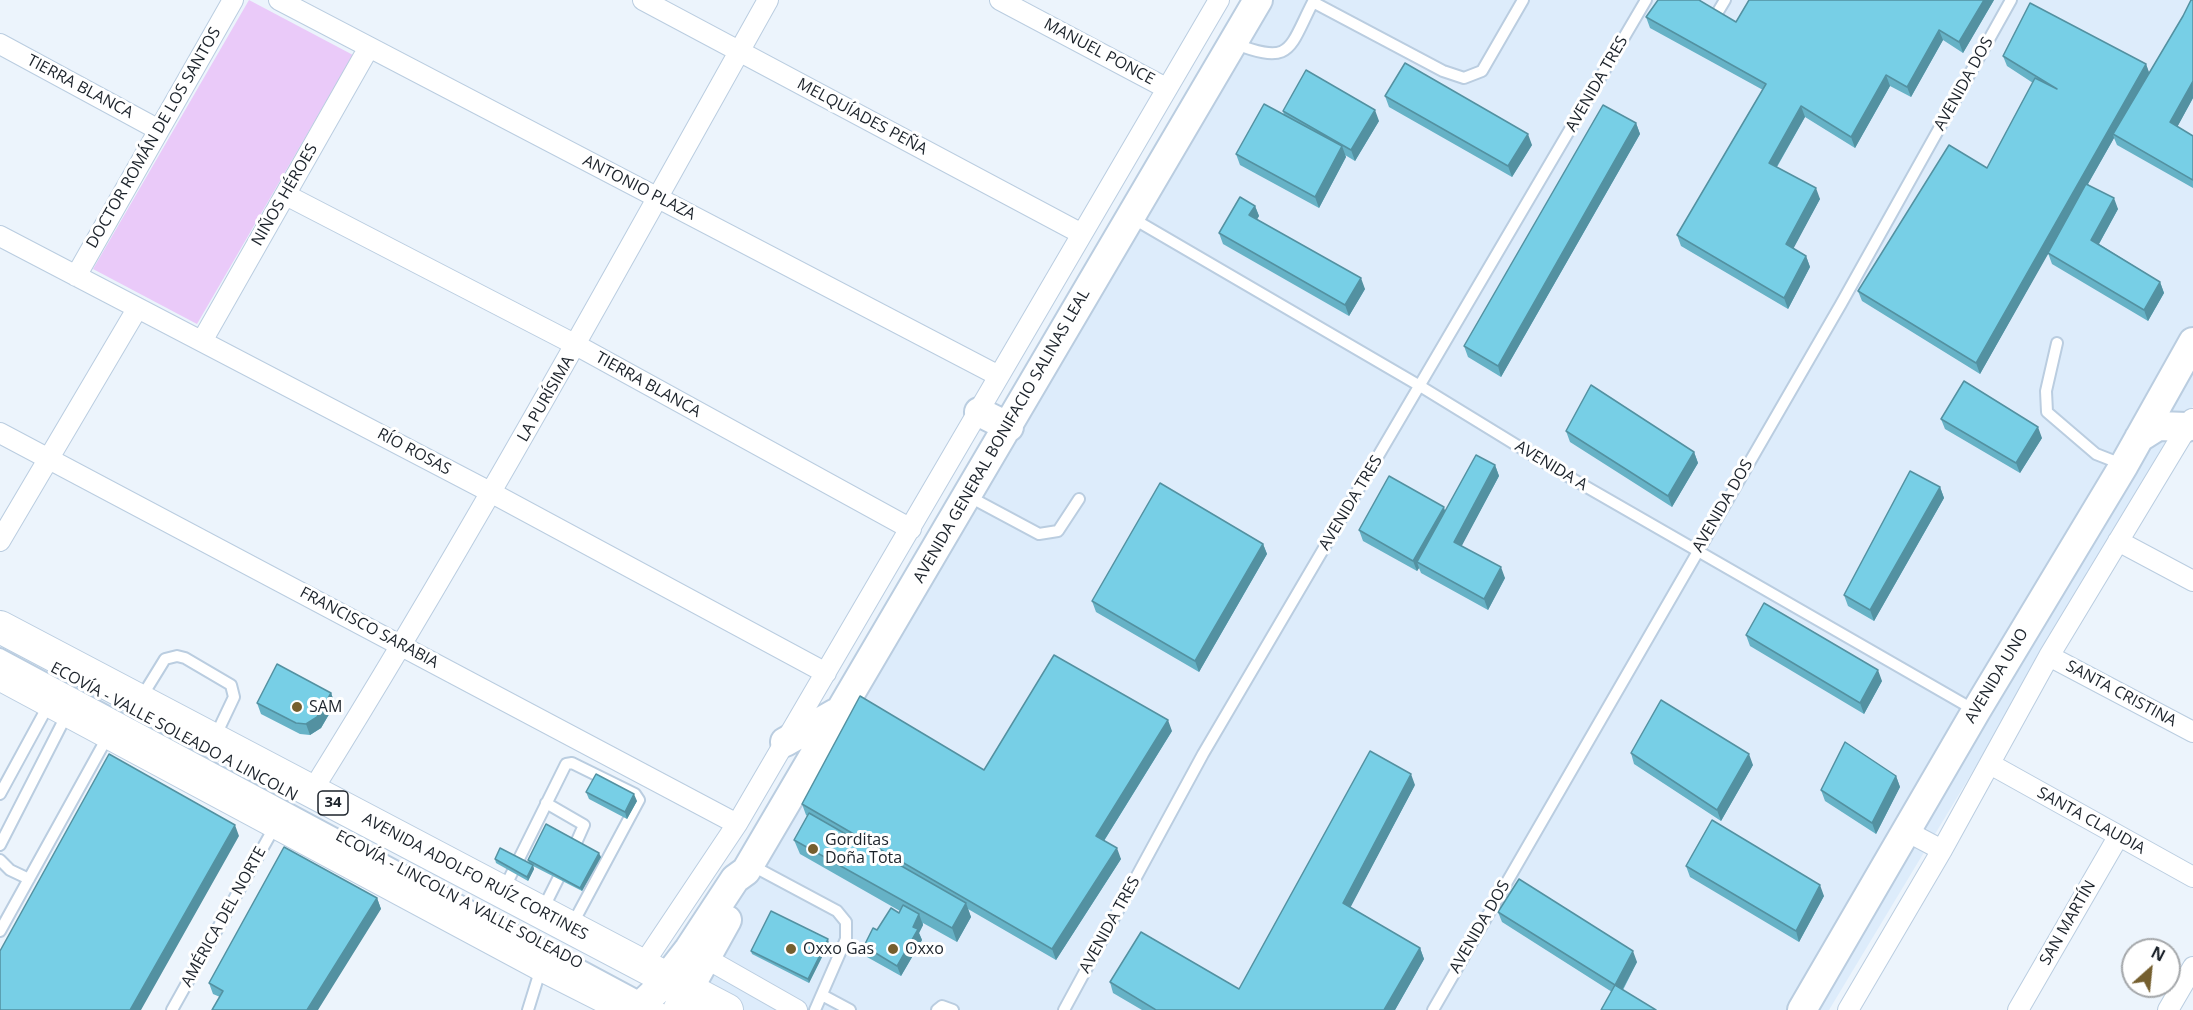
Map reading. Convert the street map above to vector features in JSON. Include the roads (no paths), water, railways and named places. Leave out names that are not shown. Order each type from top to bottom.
[{"type":"main road","name":"AVENIDA ADOLFO RUÍZ CORTINES","points":[[0,627],[570,928],[662,996]]},
{"type":"main road","name":"AVENIDA ADOLFO RUÍZ CORTINES","points":[[0,674],[548,968],[727,1010]]},
{"type":"main road","points":[[548,968],[583,1010]]},
{"type":"street","name":"DOCTOR ROMÁN DE LOS SANTOS","points":[[76,276],[233,0]]},
{"type":"street","name":"ANTONIO PLAZA","points":[[279,0],[311,7],[368,49],[999,376]]},
{"type":"street","name":"MELQUÍADES PEÑA","points":[[643,0],[1082,234]]},
{"type":"street","name":"LA PURÍSIMA","points":[[312,791],[403,646],[492,493],[659,199],[768,0]]},
{"type":"street","name":"MANUEL PONCE","points":[[1000,0],[1167,88]]},
{"type":"street","points":[[662,996],[737,824],[1219,0]]},
{"type":"street","name":"AVENIDA GENERAL BONIFACIO SALINAS LEAL","points":[[662,996],[698,954],[735,879],[748,868],[1258,0]]},
{"type":"street","name":"TIERRA BLANCA","points":[[0,44],[159,130]]},
{"type":"street","name":"NIÑOS HÉROES","points":[[202,341],[368,49]]},
{"type":"street","name":"TIERRA BLANCA","points":[[286,195],[576,345],[911,529]]},
{"type":"street","name":"RÍO ROSAS","points":[[0,236],[492,493],[826,673]]},
{"type":"street","points":[[0,542],[137,309]]},
{"type":"street","name":"AVENIDA UNO","points":[[1802,1010],[1976,711],[2124,465],[2193,342]]},
{"type":"street","points":[[2165,392],[2171,410],[2191,425]]},
{"type":"street","points":[[979,412],[1009,427]]},
{"type":"street","points":[[2139,438],[2158,426],[2191,425]]},
{"type":"street","name":"AVENIDA UNO","points":[[1848,1010],[1942,850],[2049,656],[2191,425]]},
{"type":"street","name":"FRANCISCO SARABIA","points":[[0,433],[737,824]]},
{"type":"street","points":[[2118,541],[2193,581]]},
{"type":"street","name":"SANTA CRISTINA","points":[[2049,656],[2193,732]]},
{"type":"street","points":[[785,742],[838,712]]},
{"type":"street","name":"SANTA CLAUDIA","points":[[1990,764],[2193,877]]},
{"type":"street","points":[[1906,831],[1942,850]]},
{"type":"street","name":"SAN MARTÍN","points":[[2018,1010],[2118,837]]},
{"type":"street","points":[[698,954],[797,1010]]},
{"type":"street","points":[[2168,1010],[2193,967]]},
{"type":"lane","points":[[1233,42],[1261,54],[1281,53],[1291,45],[1314,1],[1443,71],[1464,78],[1482,71],[1523,0]]},
{"type":"lane","name":"AVENIDA TRES","points":[[1064,1010],[1203,754],[1646,0]]},
{"type":"lane","name":"AVENIDA DOS","points":[[1433,1010],[1841,304],[2011,0]]},
{"type":"lane","name":"AVENIDA A","points":[[1129,217],[1420,386],[1557,470],[1976,711]]},
{"type":"lane","points":[[2057,343],[2046,391],[2047,412],[2096,454],[2124,465]]},
{"type":"lane","points":[[968,496],[1039,534],[1058,531],[1079,499]]},
{"type":"lane","name":"ECOVÍA - VALLE SOLEADO A LINCOLN","points":[[0,640],[70,678]]},
{"type":"lane","name":"ECOVÍA - LINCOLN A VALLE SOLEADO","points":[[0,654],[662,996]]},
{"type":"lane","points":[[139,700],[165,659],[177,656],[185,658],[231,685],[234,690],[234,697],[214,740]]},
{"type":"lane","points":[[0,794],[59,706]]},
{"type":"lane","points":[[0,845],[59,706]]},
{"type":"lane","points":[[0,931],[110,733]]},
{"type":"lane","points":[[503,892],[562,769],[572,763],[638,796],[639,800],[570,928]]},
{"type":"lane","points":[[546,803],[584,825],[576,843]]},
{"type":"lane","name":"AMÉRICA DEL NORTE","points":[[172,1010],[277,823]]},
{"type":"lane","points":[[0,860],[10,870],[29,879]]},
{"type":"lane","points":[[748,868],[837,911],[846,922],[846,939],[815,1010]]},
{"type":"lane","points":[[542,913],[558,879]]},
{"type":"lane","points":[[528,1010],[548,968]]},
{"type":"lane","points":[[822,995],[850,1010]]},
{"type":"lane","points":[[937,1010],[942,1006],[953,1010]]},
{"type":"place","name":"SAM","points":[[297,707]]},
{"type":"place","name":"Gorditas Doña Tota","points":[[813,849]]},
{"type":"place","name":"Oxxo Gas","points":[[791,949]]},
{"type":"place","name":"Oxxo","points":[[893,949]]}]
